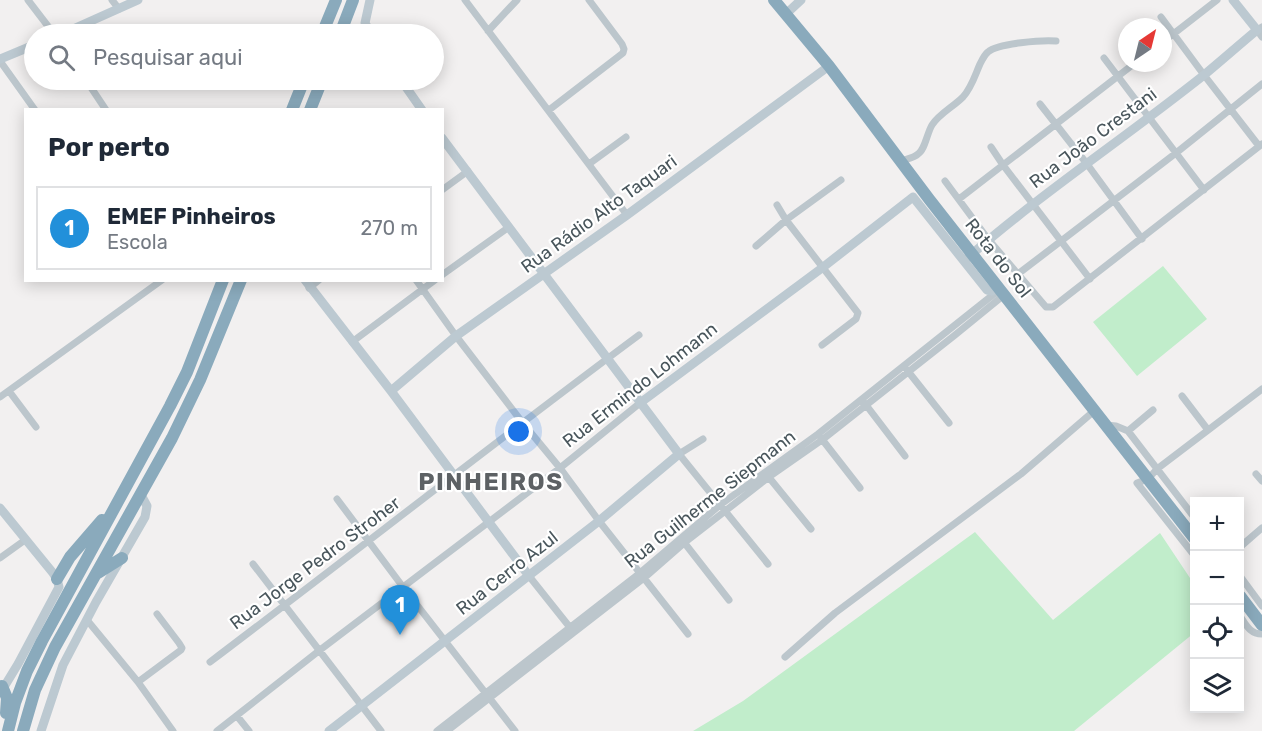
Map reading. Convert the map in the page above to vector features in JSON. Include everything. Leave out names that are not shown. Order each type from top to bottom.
[{"type":"highway","points":[[326,24],[336,0]]},
{"type":"highway","points":[[344,24],[352,0]]},
{"type":"highway","name":"Rota do Sol","points":[[774,0],[829,66],[901,161],[968,257],[1106,425],[1190,533]]},
{"type":"highway","points":[[293,108],[300,90]]},
{"type":"highway","points":[[311,108],[318,90]]},
{"type":"highway","points":[[8,731],[27,671],[187,372],[222,282]]},
{"type":"highway","points":[[23,731],[36,690],[55,647],[141,495],[184,413],[241,284]]},
{"type":"highway","points":[[57,579],[66,563],[119,501]]},
{"type":"highway","points":[[95,576],[122,558]]},
{"type":"highway","points":[[1244,602],[1262,625]]},
{"type":"highway","points":[[1,688],[7,698],[4,705],[2,731]]},
{"type":"street","points":[[28,0],[46,24]]},
{"type":"street","points":[[112,0],[119,9]]},
{"type":"street","points":[[85,24],[138,0]]},
{"type":"street","points":[[366,24],[370,0]]},
{"type":"street","points":[[465,0],[627,215]]},
{"type":"street","points":[[488,31],[517,0]]},
{"type":"street","points":[[549,110],[623,53],[622,44],[589,0]]},
{"type":"street","points":[[786,14],[801,0]]},
{"type":"street","points":[[1174,34],[1217,0]]},
{"type":"street","points":[[1233,0],[1260,31]]},
{"type":"street","points":[[945,181],[988,239],[1046,307],[1053,307],[1090,279],[1260,145],[1161,17]]},
{"type":"street","name":"Rua João Crestani","points":[[968,257],[1033,204],[1260,31]]},
{"type":"street","points":[[901,161],[919,154],[931,126],[968,90],[988,52],[995,48],[1037,40],[1056,41]]},
{"type":"street","points":[[24,49],[0,60],[34,108]]},
{"type":"street","points":[[1104,58],[1204,190]]},
{"type":"street","name":"Rua Rádio Alto Taquari","points":[[391,391],[456,336],[627,215],[829,66]]},
{"type":"street","points":[[959,199],[1123,72]]},
{"type":"street","points":[[1018,274],[1262,84]]},
{"type":"street","points":[[93,90],[105,108]]},
{"type":"street","points":[[408,90],[419,108]]},
{"type":"street","points":[[1040,104],[1142,238]]},
{"type":"street","points":[[589,164],[626,137]]},
{"type":"street","points":[[444,141],[679,454],[768,564]]},
{"type":"street","points":[[991,147],[1090,279]]},
{"type":"street","points":[[444,189],[468,171]]},
{"type":"street","points":[[756,246],[786,220],[842,180]]},
{"type":"street","points":[[916,182],[913,198],[968,257]]},
{"type":"street","name":"Rua Ermindo Lohmann","points":[[217,731],[560,468],[640,403],[913,198]]},
{"type":"street","points":[[777,205],[786,220],[858,313],[856,319],[822,345]]},
{"type":"street","points":[[444,274],[509,227]]},
{"type":"street","points":[[0,397],[159,282]]},
{"type":"street","points":[[418,282],[522,422],[688,634]]},
{"type":"street","points":[[352,342],[432,282]]},
{"type":"street","points":[[307,284],[572,630]]},
{"type":"street","name":"Rua Guilherme Siepmann","points":[[766,475],[795,460],[997,293]]},
{"type":"street","name":"Rua Jorge Pedro Stroher","points":[[210,662],[639,334]]},
{"type":"street","points":[[906,368],[949,423]]},
{"type":"street","points":[[1191,551],[1137,483],[1148,478],[1262,389]]},
{"type":"street","points":[[9,391],[36,427]]},
{"type":"street","points":[[1182,396],[1208,430]]},
{"type":"street","points":[[863,402],[905,456]]},
{"type":"street","points":[[1128,431],[1153,410]]},
{"type":"street","points":[[785,657],[835,613],[1021,474],[1094,411]]},
{"type":"street","points":[[1106,425],[1128,431],[1190,512]]},
{"type":"street","points":[[820,437],[860,488]]},
{"type":"street","name":"Rua Guilherme Siepmann","points":[[443,730],[642,576],[790,453],[820,437]]},
{"type":"street","name":"Rua Cerro Azul","points":[[329,731],[599,521],[679,454],[703,439]]},
{"type":"street","points":[[790,453],[795,460]]},
{"type":"street","points":[[1256,474],[1262,481]]},
{"type":"street","points":[[766,475],[811,529]]},
{"type":"street","points":[[41,731],[63,664],[145,517],[147,506],[141,495]]},
{"type":"street","points":[[337,499],[515,731]]},
{"type":"street","points":[[0,508],[57,579],[1,688]]},
{"type":"street","points":[[1244,543],[1262,528]]},
{"type":"street","points":[[0,558],[25,540]]},
{"type":"street","points":[[682,541],[729,600]]},
{"type":"street","points":[[47,567],[66,563]]},
{"type":"street","points":[[253,564],[381,731]]},
{"type":"street","points":[[1244,583],[1262,606]]},
{"type":"street","points":[[138,682],[182,648],[157,614]]},
{"type":"street","points":[[87,620],[138,682],[174,731]]},
{"type":"street","points":[[1244,623],[1249,630],[1259,635],[1262,634]]},
{"type":"street","points":[[237,716],[249,731]]},
{"type":"green space","points":[[1163,266],[1207,319],[1137,376],[1093,322]]},
{"type":"green space","points":[[975,532],[1053,620],[1160,533],[1190,578],[1190,636],[1074,731],[693,731],[743,701]]},
{"type":"place","name":"EMEF Pinheiros","points":[[400,635]]},
{"type":"district","name":"PINHEIROS","points":[[491,482]]}]
